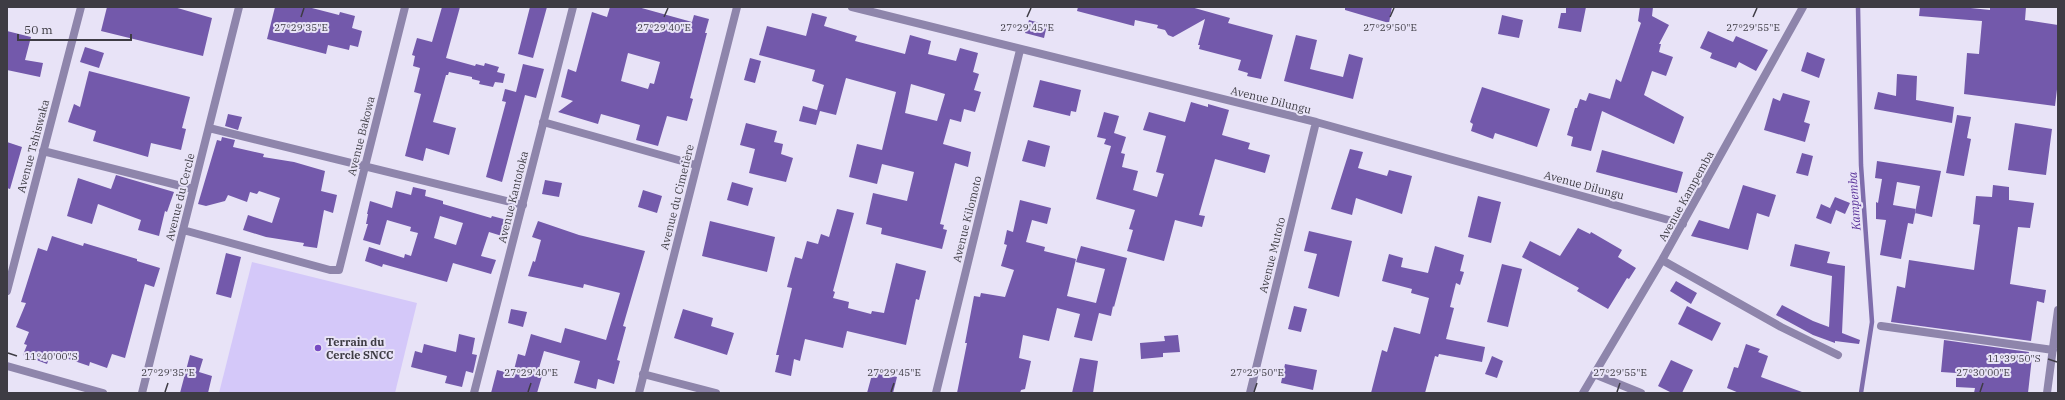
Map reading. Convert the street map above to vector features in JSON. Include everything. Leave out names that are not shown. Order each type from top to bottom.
[{"type":"street","name":"Avenue Tshiswaka","points":[[7,291],[81,7]]},
{"type":"street","name":"Avenue du Cercle","points":[[142,393],[239,7]]},
{"type":"street","name":"Avenue Bakowa","points":[[183,230],[330,270],[339,270],[405,7]]},
{"type":"street","name":"Avenue Kantotoka","points":[[474,393],[573,7]]},
{"type":"street","name":"Avenue du Cimetière","points":[[638,393],[737,7]]},
{"type":"street","name":"Avenue Dilungu","points":[[852,7],[1020,50],[1316,122],[1683,224]]},
{"type":"street","name":"Avenue Kampemba","points":[[1583,393],[1683,224],[1803,7]]},
{"type":"street","name":"Avenue Kilomoto","points":[[936,393],[1020,50]]},
{"type":"street","points":[[543,122],[696,165]]},
{"type":"street","name":"Avenue Mutoto","points":[[1250,393],[1316,122]]},
{"type":"street","points":[[209,128],[523,205]]},
{"type":"street","points":[[43,151],[193,189]]},
{"type":"street","points":[[1662,260],[1781,327],[1838,355]]},
{"type":"street","points":[[2047,393],[2058,310]]},
{"type":"street","points":[[1881,326],[2053,350]]},
{"type":"street","points":[[7,366],[103,393]]},
{"type":"street","points":[[643,374],[716,393]]},
{"type":"street","points":[[1594,374],[1640,393]]},
{"type":"shaded area","name":"Terrain du Cercle SNCC","points":[[252,262],[417,303],[395,393],[219,393]]},
{"type":"building","points":[[107,7],[174,7],[212,18],[203,56],[101,31]]},
{"type":"building","points":[[275,7],[308,7],[339,15],[340,12],[355,16],[352,28],[362,31],[358,47],[350,45],[349,50],[328,45],[326,54],[267,39]]},
{"type":"building","points":[[442,7],[460,7],[446,58],[475,66],[476,64],[484,66],[485,63],[499,67],[497,72],[505,74],[503,83],[495,82],[493,87],[479,84],[480,81],[472,79],[472,77],[449,72],[448,75],[446,75],[433,122],[456,128],[449,155],[426,148],[423,161],[405,156],[421,94],[414,92],[420,68],[413,66],[415,56],[412,55],[417,38],[432,42]]},
{"type":"building","points":[[530,7],[547,7],[533,58],[518,54]]},
{"type":"building","points":[[610,7],[638,7],[692,22],[694,15],[709,19],[705,33],[707,33],[690,98],[693,99],[687,121],[667,116],[658,146],[636,140],[640,125],[601,114],[598,124],[558,112],[573,101],[561,97],[568,69],[576,72],[592,12],[607,17]],"holes":[[[628,53],[660,62],[654,84],[650,83],[648,89],[621,81]]]},
{"type":"building","points":[[1078,7],[1191,7],[1230,18],[1228,23],[1273,35],[1261,79],[1247,76],[1248,73],[1238,70],[1241,60],[1199,49],[1200,45],[1198,45],[1205,19],[1173,37],[1168,35],[1165,30],[1157,28],[1158,25],[1135,20],[1134,26],[1077,11]]},
{"type":"building","points":[[1345,7],[1392,7],[1389,23],[1345,10]]},
{"type":"building","points":[[1566,7],[1586,7],[1581,32],[1558,28],[1561,13],[1566,13]]},
{"type":"building","points":[[1640,7],[1653,7],[1652,16],[1669,25],[1659,44],[1661,44],[1659,52],[1673,57],[1666,76],[1652,71],[1644,95],[1684,117],[1674,144],[1602,111],[1591,151],[1571,146],[1573,137],[1567,135],[1575,108],[1577,108],[1580,99],[1586,101],[1589,93],[1610,99],[1616,79],[1621,82],[1641,23],[1638,21]]},
{"type":"building","points":[[1920,7],[1961,7],[1990,10],[1990,7],[2026,7],[2025,20],[2058,25],[2058,81],[2055,106],[1964,94],[1967,53],[1979,54],[1982,21],[1919,16]]},
{"type":"building","points":[[812,13],[827,17],[824,26],[857,36],[855,41],[905,54],[910,35],[931,41],[928,54],[956,61],[960,48],[978,53],[973,72],[979,74],[974,90],[981,92],[975,112],[964,109],[961,122],[950,119],[943,144],[971,152],[968,167],[955,163],[940,224],[944,225],[943,229],[947,230],[942,249],[881,234],[882,228],[866,224],[873,193],[907,201],[914,172],[882,164],[877,184],[849,177],[857,144],[882,150],[896,92],[846,78],[836,115],[820,111],[816,125],[799,121],[803,106],[817,110],[824,85],[812,81],[815,70],[759,55],[767,26],[806,36]],"holes":[[[911,84],[945,94],[937,121],[905,113]]]},
{"type":"building","points":[[1502,15],[1523,20],[1519,38],[1498,34]]},
{"type":"building","points":[[1029,20],[1047,25],[1044,38],[1025,33]]},
{"type":"building","points":[[7,31],[31,37],[25,60],[43,63],[40,77],[7,70]]},
{"type":"building","points":[[1708,31],[1733,42],[1736,36],[1768,50],[1756,71],[1739,62],[1736,68],[1710,58],[1712,53],[1700,48]]},
{"type":"building","points":[[1296,35],[1317,40],[1310,69],[1343,77],[1349,54],[1363,58],[1353,99],[1284,81]]},
{"type":"building","points":[[85,47],[104,53],[99,68],[80,62]]},
{"type":"building","points":[[1807,52],[1825,59],[1819,78],[1801,71]]},
{"type":"building","points":[[750,58],[761,61],[755,83],[744,80]]},
{"type":"building","points":[[523,64],[544,69],[536,98],[525,95],[502,182],[486,177],[506,102],[502,101],[505,89],[516,92]]},
{"type":"building","points":[[89,71],[190,97],[182,128],[186,129],[181,150],[151,143],[148,157],[93,141],[96,131],[68,122],[74,104],[80,107]]},
{"type":"building","points":[[1897,74],[1917,76],[1916,100],[1954,107],[1952,123],[1874,109],[1878,92],[1896,96]]},
{"type":"building","points":[[1040,80],[1081,90],[1076,112],[1071,111],[1070,116],[1033,107]]},
{"type":"building","points":[[1482,87],[1550,109],[1537,147],[1495,133],[1493,139],[1471,131],[1473,124],[1470,122]]},
{"type":"building","points":[[1783,93],[1810,101],[1804,122],[1810,124],[1805,142],[1764,130],[1773,98],[1780,101]]},
{"type":"building","points":[[1191,102],[1208,107],[1208,104],[1229,110],[1222,135],[1250,143],[1248,149],[1270,155],[1265,173],[1215,159],[1199,215],[1205,216],[1202,227],[1175,220],[1164,261],[1127,251],[1133,230],[1129,229],[1135,210],[1096,199],[1111,146],[1104,144],[1106,139],[1097,137],[1104,112],[1119,116],[1114,133],[1126,137],[1121,153],[1125,154],[1122,167],[1138,171],[1133,190],[1157,197],[1164,174],[1156,172],[1166,136],[1143,130],[1149,112],[1185,122]]},
{"type":"building","points":[[228,114],[242,117],[238,130],[225,126]]},
{"type":"building","points":[[1957,115],[1971,117],[1967,138],[1971,139],[1964,176],[1946,173]]},
{"type":"building","points":[[746,123],[777,131],[774,142],[783,144],[781,154],[793,158],[786,182],[749,173],[755,149],[740,145]]},
{"type":"building","points":[[2015,123],[2052,129],[2046,175],[2008,170]]},
{"type":"building","points":[[222,137],[235,140],[233,147],[264,154],[263,157],[294,162],[325,171],[321,191],[337,195],[333,213],[324,210],[317,248],[303,246],[304,243],[266,237],[243,230],[248,215],[272,223],[280,198],[259,191],[257,194],[250,192],[247,202],[228,195],[225,201],[206,206],[198,204],[217,140],[221,141]]},
{"type":"building","points":[[1028,140],[1050,146],[1045,167],[1022,161]]},
{"type":"building","points":[[7,142],[22,147],[10,189],[7,188]]},
{"type":"building","points":[[1350,149],[1363,152],[1358,168],[1387,176],[1389,170],[1412,176],[1402,214],[1356,198],[1352,215],[1331,209]]},
{"type":"building","points":[[1602,150],[1683,172],[1677,193],[1596,172]]},
{"type":"building","points":[[1802,153],[1813,156],[1808,176],[1796,173]]},
{"type":"building","points":[[1877,161],[1941,171],[1932,217],[1915,213],[1913,224],[1908,223],[1901,259],[1880,255],[1886,220],[1876,219],[1876,202],[1878,203],[1882,179],[1875,178]],"holes":[[[1897,182],[1920,186],[1916,209],[1893,205]]]},
{"type":"building","points":[[116,175],[174,192],[167,212],[165,211],[159,236],[138,230],[141,220],[98,204],[92,224],[67,216],[78,178],[111,189]]},
{"type":"building","points":[[545,180],[562,183],[559,197],[542,194]]},
{"type":"building","points":[[732,182],[753,188],[748,206],[727,200]]},
{"type":"building","points":[[1743,185],[1776,195],[1769,217],[1757,213],[1748,250],[1691,236],[1699,220],[1729,229]]},
{"type":"building","points":[[1993,185],[2009,187],[2009,200],[2034,203],[2030,228],[2018,227],[2010,284],[2046,290],[2044,303],[2037,301],[2031,341],[1891,322],[1897,286],[1905,288],[1909,260],[1974,270],[1980,225],[1973,224],[1976,196],[1992,197]]},
{"type":"building","points":[[413,187],[426,190],[425,196],[443,201],[443,204],[491,218],[492,216],[507,220],[502,236],[489,232],[481,256],[496,260],[491,274],[453,263],[447,282],[383,264],[382,267],[365,261],[369,247],[404,258],[405,254],[411,256],[418,233],[410,231],[411,227],[387,220],[380,245],[363,240],[368,224],[366,224],[370,201],[392,208],[396,191],[411,195]],"holes":[[[440,216],[463,223],[456,245],[434,238]]]},
{"type":"building","points":[[643,190],[662,196],[657,213],[638,207]]},
{"type":"building","points":[[1478,196],[1501,202],[1491,243],[1468,237]]},
{"type":"building","points":[[1835,197],[1850,203],[1845,214],[1836,210],[1831,224],[1816,218],[1821,204],[1832,209],[1830,208]]},
{"type":"building","points":[[1020,200],[1051,208],[1047,224],[1032,220],[1026,242],[1045,247],[1044,251],[1076,259],[1067,296],[1096,303],[1105,269],[1076,262],[1081,246],[1127,258],[1114,307],[1113,306],[1111,316],[1099,313],[1092,341],[1074,337],[1080,314],[1057,308],[1049,341],[1023,335],[1019,358],[1031,361],[1025,389],[1021,390],[1020,393],[957,393],[967,343],[965,343],[974,296],[980,297],[981,293],[1005,297],[1014,270],[1001,266],[1007,245],[1004,244],[1007,230],[1013,232]]},
{"type":"building","points":[[837,209],[854,213],[833,291],[835,292],[833,298],[849,302],[848,308],[871,314],[872,311],[884,313],[896,263],[926,271],[919,300],[916,299],[906,345],[847,331],[843,348],[805,339],[800,361],[794,359],[791,376],[775,372],[779,355],[776,355],[792,288],[787,287],[795,257],[802,259],[807,241],[818,244],[821,234],[829,237]]},
{"type":"building","points":[[538,221],[579,235],[645,251],[623,326],[626,327],[617,360],[620,361],[614,384],[598,379],[596,389],[574,383],[580,361],[544,351],[537,375],[542,376],[537,393],[491,393],[497,370],[513,374],[518,354],[525,356],[531,334],[561,343],[565,328],[606,340],[620,293],[584,284],[583,288],[528,276],[533,261],[535,262],[541,240],[532,237]]},
{"type":"building","points":[[710,221],[775,237],[767,272],[702,256]]},
{"type":"building","points":[[1578,228],[1590,234],[1591,232],[1622,250],[1618,257],[1636,268],[1629,279],[1627,278],[1608,309],[1577,291],[1579,288],[1522,257],[1530,241],[1560,256]]},
{"type":"building","points":[[1309,231],[1352,241],[1339,297],[1308,288],[1317,254],[1304,251]]},
{"type":"building","points":[[52,236],[83,246],[84,243],[137,259],[137,261],[160,268],[154,287],[145,284],[125,358],[112,354],[107,368],[90,362],[89,366],[51,353],[47,364],[23,355],[27,345],[24,344],[29,332],[16,327],[26,303],[21,302],[38,248],[47,251]]},
{"type":"building","points":[[1795,244],[1830,252],[1827,263],[1845,266],[1842,333],[1860,340],[1859,344],[1835,341],[1835,343],[1813,335],[1776,315],[1782,305],[1813,321],[1829,327],[1832,276],[1790,266]]},
{"type":"building","points":[[1435,246],[1464,255],[1460,271],[1464,272],[1460,285],[1456,283],[1450,307],[1454,308],[1446,339],[1485,347],[1482,362],[1439,354],[1438,357],[1435,356],[1425,393],[1371,393],[1382,350],[1387,352],[1394,327],[1420,334],[1429,298],[1411,293],[1412,289],[1382,281],[1389,254],[1403,258],[1401,267],[1428,273]]},
{"type":"building","points":[[226,253],[241,257],[231,298],[216,294]]},
{"type":"building","points":[[1502,264],[1522,269],[1508,327],[1487,322]]},
{"type":"building","points":[[1676,281],[1697,293],[1691,304],[1670,291]]},
{"type":"building","points":[[1294,306],[1307,309],[1301,332],[1288,329]]},
{"type":"building","points":[[1687,306],[1721,323],[1712,341],[1678,324]]},
{"type":"building","points":[[511,309],[527,312],[523,327],[508,323]]},
{"type":"building","points":[[683,309],[713,318],[711,326],[734,333],[727,355],[674,338]]},
{"type":"building","points":[[459,334],[475,338],[472,354],[477,355],[473,373],[466,371],[462,387],[445,383],[447,376],[411,367],[415,351],[422,353],[424,344],[456,352]]},
{"type":"building","points":[[1178,335],[1180,352],[1163,353],[1163,357],[1141,359],[1140,343],[1165,341],[1164,336]]},
{"type":"building","points":[[1944,340],[2029,352],[2028,357],[2032,357],[2028,393],[1974,393],[1975,388],[1956,387],[1956,373],[1941,372]]},
{"type":"building","points":[[1746,344],[1760,349],[1758,352],[1768,356],[1761,377],[1802,392],[1739,393],[1727,388],[1734,367],[1738,368]]},
{"type":"building","points":[[190,355],[203,359],[199,372],[212,376],[208,393],[180,393]]},
{"type":"building","points":[[1492,356],[1503,361],[1497,378],[1485,374]]},
{"type":"building","points":[[1080,358],[1098,361],[1093,393],[1072,393]]},
{"type":"building","points":[[1671,360],[1693,370],[1682,393],[1672,393],[1658,386]]},
{"type":"building","points":[[1285,364],[1317,370],[1313,390],[1281,383]]},
{"type":"building","points":[[873,371],[897,377],[893,393],[867,393]]},
{"type":"waterway","name":"Kampemba","points":[[1858,7],[1861,165],[1872,322],[1861,393]]},
{"type":"place","name":"Terrain du Cercle SNCC","points":[[318,348]]}]
